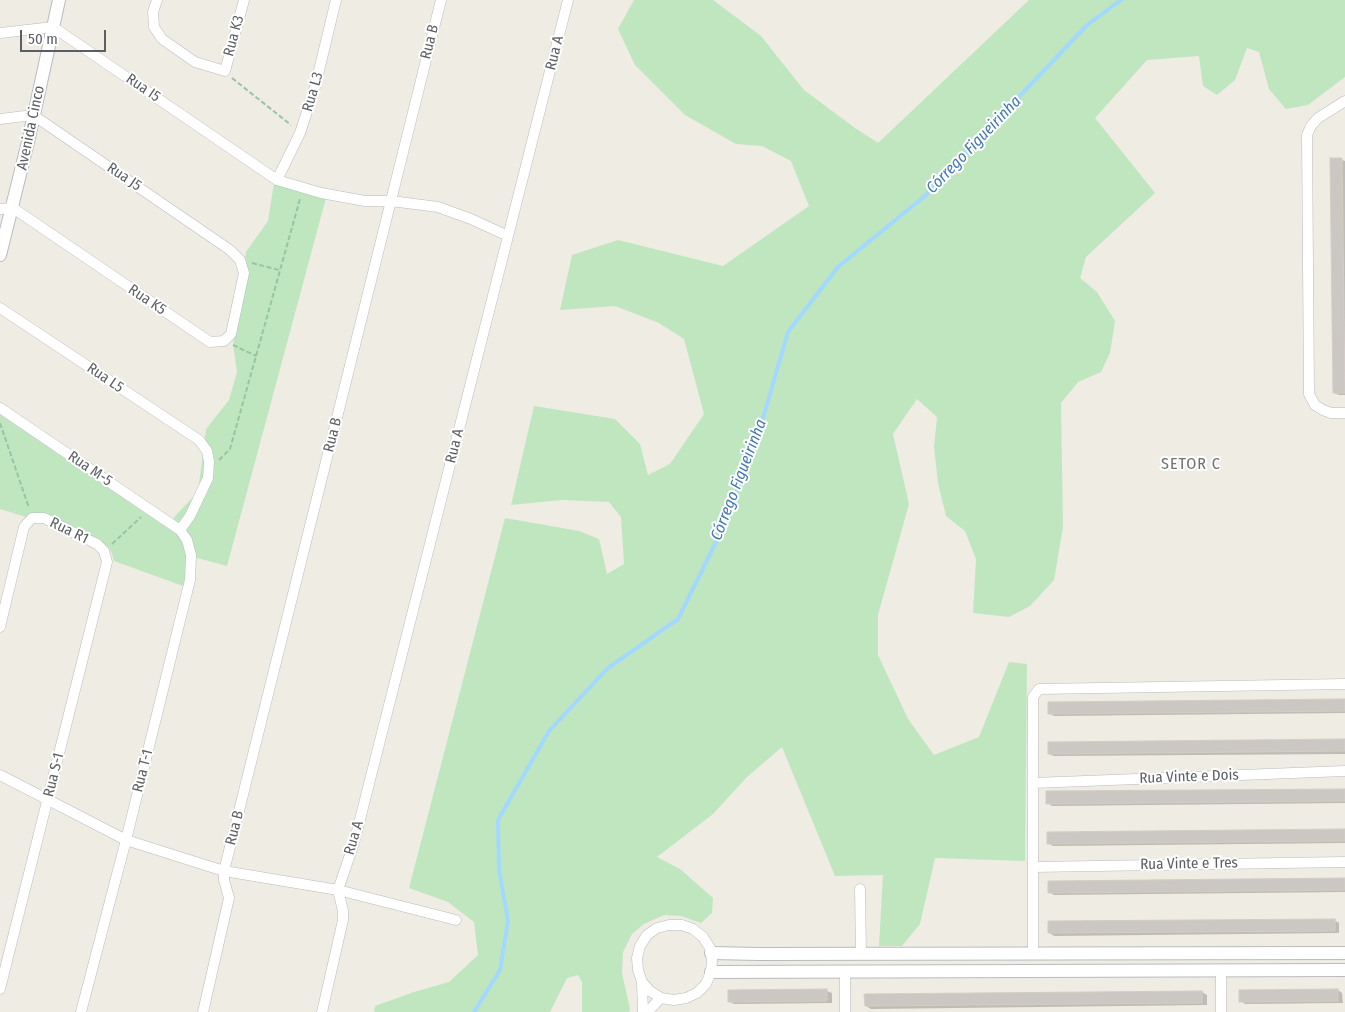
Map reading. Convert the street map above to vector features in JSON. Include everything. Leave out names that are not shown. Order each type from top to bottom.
[{"type":"street","name":"Avenida Cinco","points":[[0,254],[6,208],[28,142],[59,0]]},
{"type":"street","points":[[156,0],[153,12],[154,27],[162,39],[195,62],[225,71]]},
{"type":"street","name":"Rua K3","points":[[225,71],[244,0]]},
{"type":"street","name":"Rua L3","points":[[277,180],[300,133],[315,87],[336,0]]},
{"type":"street","name":"Rua B","points":[[203,1012],[229,898],[224,880],[224,871],[441,0]]},
{"type":"street","name":"Rua A","points":[[338,890],[359,824],[568,0]]},
{"type":"street","points":[[0,33],[53,27]]},
{"type":"street","name":"Rua I5","points":[[53,27],[277,180],[321,193],[365,201],[391,201],[438,207],[471,219],[508,236]]},
{"type":"street","points":[[1345,100],[1318,118],[1311,126],[1307,135],[1307,145],[1309,394],[1315,405],[1323,410],[1330,413],[1345,413]]},
{"type":"street","points":[[0,119],[33,115]]},
{"type":"street","name":"Rua J5","points":[[33,115],[230,250],[240,260]]},
{"type":"street","name":"Rua K5","points":[[6,208],[210,342],[224,341]]},
{"type":"street","points":[[224,341],[231,334],[244,273],[240,260]]},
{"type":"street","name":"Rua L5","points":[[0,308],[199,440],[207,451],[209,462]]},
{"type":"street","name":"Rua M-5","points":[[0,408],[180,530]]},
{"type":"street","points":[[180,530],[190,516],[208,478],[209,462]]},
{"type":"street","name":"Rua R1","points":[[0,627],[24,527],[32,518],[44,518],[97,544],[104,551],[107,562]]},
{"type":"street","name":"Rua T-1","points":[[81,1012],[126,840],[190,580],[191,555],[187,540],[180,530]]},
{"type":"street","name":"Rua S-1","points":[[0,989],[107,562]]},
{"type":"street","points":[[1032,954],[1033,698],[1039,689],[1345,684]]},
{"type":"street","name":"Rua Vinte e Dois","points":[[1033,782],[1345,771]]},
{"type":"street","points":[[0,775],[126,840],[224,871],[338,890],[456,920]]},
{"type":"street","name":"Rua Vinte e Tres","points":[[1033,867],[1345,862]]},
{"type":"street","points":[[860,889],[861,954]]},
{"type":"street","points":[[322,1012],[343,920],[338,890]]},
{"type":"street","points":[[642,982],[650,991],[661,998],[674,1000],[686,998],[706,984],[711,972],[710,948],[703,937],[693,929],[682,925],[669,925],[657,928],[648,936],[640,946],[637,958],[645,1012]]},
{"type":"street","points":[[711,953],[1345,953]]},
{"type":"street","points":[[1221,970],[1221,1012]]},
{"type":"street","points":[[711,972],[1345,970]]},
{"type":"street","points":[[845,973],[845,1012]]},
{"type":"street","points":[[645,1012],[661,998]]},
{"type":"path","points":[[225,71],[300,133]]},
{"type":"path","points":[[209,462],[219,460],[230,449],[303,187]]},
{"type":"path","points":[[240,260],[280,270]]},
{"type":"path","points":[[224,341],[256,356]]},
{"type":"path","points":[[0,423],[32,518]]},
{"type":"path","points":[[104,551],[149,509]]},
{"type":"green space","points":[[634,0],[713,0],[761,36],[804,90],[878,143],[1029,0],[1345,0],[1345,77],[1308,105],[1286,109],[1269,89],[1259,52],[1247,48],[1235,80],[1217,95],[1203,86],[1199,56],[1147,60],[1095,118],[1155,193],[1086,257],[1080,278],[1097,292],[1115,321],[1110,353],[1101,372],[1078,382],[1061,403],[1063,527],[1054,580],[1030,606],[1009,617],[973,613],[976,559],[965,531],[946,516],[938,483],[934,447],[937,417],[917,399],[893,434],[909,504],[878,615],[878,655],[908,719],[934,755],[979,737],[1009,662],[1027,664],[1025,861],[935,858],[920,924],[902,946],[879,946],[883,875],[835,876],[782,747],[747,777],[713,814],[657,857],[680,869],[713,898],[712,913],[701,923],[681,916],[664,915],[644,924],[632,934],[623,952],[622,973],[630,1009],[629,1012],[582,1012],[582,982],[578,975],[567,978],[550,1012],[374,1012],[375,1006],[449,982],[478,955],[474,922],[448,902],[409,888],[505,518],[579,531],[599,539],[607,574],[624,564],[621,517],[609,502],[562,500],[511,505],[534,406],[615,419],[640,444],[648,475],[670,464],[704,414],[684,339],[659,323],[615,306],[560,310],[572,255],[618,240],[723,266],[809,206],[791,161],[762,146],[736,144],[685,115],[635,65],[618,29]]},
{"type":"green space","points":[[274,183],[326,198],[227,566],[190,556],[183,586],[114,561],[111,551],[107,546],[48,514],[36,513],[26,517],[0,509],[0,415],[169,529],[175,516],[198,492],[206,429],[229,400],[237,372],[233,345],[246,252],[268,221]]},
{"type":"building","points":[[1330,158],[1342,158],[1345,393],[1333,393]]},
{"type":"building","points":[[1345,699],[1345,711],[1048,714],[1048,702]]},
{"type":"building","points":[[1345,739],[1345,751],[1048,754],[1048,742]]},
{"type":"building","points":[[1345,789],[1345,801],[1046,804],[1046,791]]},
{"type":"building","points":[[1345,829],[1345,841],[1047,844],[1047,832]]},
{"type":"building","points":[[1345,878],[1345,890],[1048,893],[1048,881]]},
{"type":"building","points":[[1335,919],[1335,931],[1048,933],[1048,921]]},
{"type":"building","points":[[827,989],[827,1001],[728,1002],[728,990]]},
{"type":"building","points":[[1338,989],[1338,1001],[1239,1002],[1239,990]]},
{"type":"building","points":[[1202,991],[1202,1003],[865,1006],[864,994]]},
{"type":"waterway","name":"Córrego Figueirinha","points":[[474,1012],[500,970],[508,921],[499,869],[498,820],[549,731],[608,668],[678,619],[721,532],[756,442],[788,332],[838,267],[926,195],[1087,25],[1121,0]]},
{"type":"district","name":"SETOR C","points":[[1191,465]]}]
